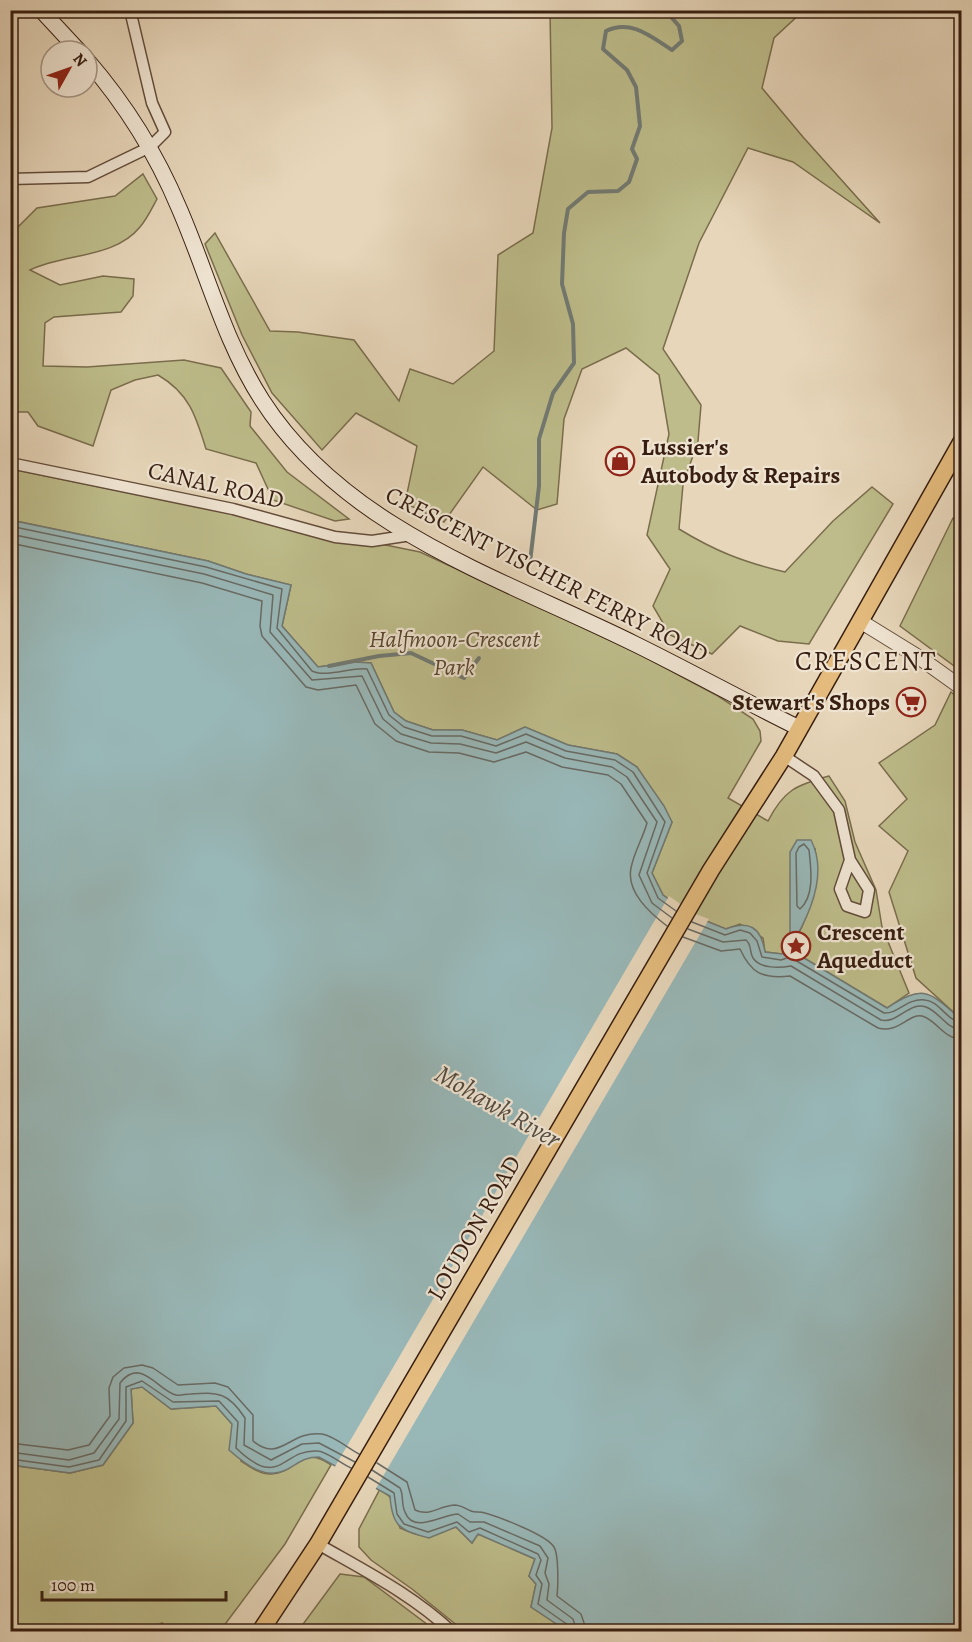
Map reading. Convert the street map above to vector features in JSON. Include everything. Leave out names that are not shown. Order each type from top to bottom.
[{"type":"main road","points":[[41,10],[68,39]]},
{"type":"main road","name":"CRESCENT VISCHER FERRY ROAD","points":[[99,75],[150,147],[179,207],[233,350],[263,402],[325,476],[356,500],[411,535],[635,644],[799,728]]},
{"type":"main road","name":"LOUDON ROAD","points":[[260,1632],[318,1544],[711,870],[784,756],[962,441]]},
{"type":"street","points":[[10,179],[88,177],[150,147],[165,132],[152,103],[130,10]]},
{"type":"street","name":"CANAL ROAD","points":[[10,463],[233,509],[335,537],[372,541],[411,535]]},
{"type":"street","points":[[860,621],[920,658],[962,688]]},
{"type":"street","points":[[784,756],[814,776],[833,800],[839,810],[850,860]]},
{"type":"street","points":[[318,1544],[396,1588],[434,1615],[452,1632]]},
{"type":"green space","points":[[550,11],[803,11],[774,38],[762,88],[880,223],[793,162],[748,148],[699,243],[663,349],[701,405],[698,441],[683,485],[679,529],[730,555],[785,572],[833,521],[872,487],[893,504],[809,644],[778,641],[740,626],[712,654],[670,635],[653,606],[670,569],[647,535],[669,434],[659,375],[626,348],[582,369],[564,419],[557,504],[537,510],[483,467],[444,522],[405,503],[417,446],[356,413],[322,450],[272,393],[242,335],[205,244],[215,233],[270,331],[298,332],[354,340],[399,401],[410,369],[453,384],[494,351],[498,255],[533,233],[552,128]]},
{"type":"green space","points":[[143,174],[157,199],[143,224],[129,237],[103,250],[30,270],[60,285],[103,276],[134,279],[133,296],[121,312],[54,317],[45,323],[43,366],[87,367],[184,360],[221,368],[251,412],[250,426],[287,472],[349,519],[335,521],[273,500],[256,463],[206,449],[190,406],[169,382],[158,375],[135,380],[111,390],[93,446],[38,426],[28,412],[11,412],[11,234],[37,208],[115,196]]},
{"type":"green space","name":"Halfmoon-Crescent Park","points":[[11,469],[420,552],[641,655],[718,696],[753,719],[760,731],[761,741],[728,798],[768,821],[780,802],[792,790],[808,782],[829,776],[845,801],[855,842],[876,890],[882,927],[909,993],[887,1008],[789,949],[802,926],[811,901],[814,888],[815,848],[792,917],[790,939],[782,954],[765,952],[763,938],[740,924],[726,929],[691,915],[663,895],[652,873],[672,822],[637,767],[617,754],[568,745],[525,727],[497,740],[462,730],[433,730],[406,721],[394,712],[371,663],[355,662],[318,667],[282,626],[291,585],[246,574],[208,561],[11,520]]},
{"type":"green space","points":[[953,518],[961,520],[961,671],[900,626]]},
{"type":"green space","points":[[951,692],[962,701],[961,1019],[916,978],[889,892],[908,851],[879,826],[907,799],[879,763],[935,725]]},
{"type":"green space","points":[[142,1387],[171,1409],[216,1406],[232,1424],[241,1461],[259,1472],[271,1474],[280,1472],[306,1458],[313,1457],[331,1465],[285,1544],[220,1631],[172,1631],[162,1623],[147,1631],[11,1632],[10,1465],[70,1473],[103,1465],[133,1423],[131,1389]]},
{"type":"green space","points":[[380,1489],[390,1497],[400,1528],[418,1535],[429,1536],[456,1527],[472,1543],[478,1534],[535,1559],[529,1576],[536,1584],[531,1607],[567,1631],[513,1631],[504,1628],[503,1631],[464,1631],[412,1589],[371,1560],[359,1547],[359,1529]]},
{"type":"green space","points":[[340,1574],[364,1577],[436,1631],[298,1631]]},
{"type":"water","name":"Mohawk River","points":[[10,520],[208,561],[246,574],[291,585],[282,626],[318,667],[355,662],[371,663],[394,712],[406,721],[433,730],[462,730],[497,740],[525,727],[568,745],[617,754],[637,767],[664,806],[672,822],[652,873],[663,895],[691,915],[726,929],[741,925],[753,928],[763,943],[765,952],[782,954],[790,939],[790,852],[797,840],[811,840],[818,868],[817,882],[809,911],[789,949],[887,1008],[910,995],[926,994],[941,1002],[961,1019],[961,1631],[567,1631],[531,1607],[536,1584],[529,1576],[535,1559],[478,1534],[472,1543],[456,1527],[429,1538],[404,1529],[399,1526],[393,1515],[390,1496],[319,1457],[306,1459],[280,1472],[257,1470],[229,1450],[232,1424],[216,1406],[171,1409],[142,1387],[131,1389],[133,1423],[103,1465],[70,1473],[11,1465]]},
{"type":"pier","points":[[669,896],[693,913],[709,919],[375,1490],[333,1470]]},
{"type":"waterway","points":[[530,562],[539,486],[539,439],[553,393],[574,363],[573,324],[562,284],[564,233],[568,209],[588,192],[618,191],[629,182],[637,159],[632,149],[640,126],[636,87],[627,70],[603,49],[606,31],[615,28],[632,28],[672,50],[682,41],[679,26],[665,10]]},
{"type":"waterway","points":[[329,666],[379,656],[411,653],[464,678],[479,658]]},
{"type":"place","name":"Lussier's Autobody & Repairs","points":[[620,461]]},
{"type":"place","name":"Stewart's Shops","points":[[911,702]]},
{"type":"place","name":"Crescent Aqueduct","points":[[796,946]]},
{"type":"district","name":"CRESCENT","points":[[866,661]]}]
